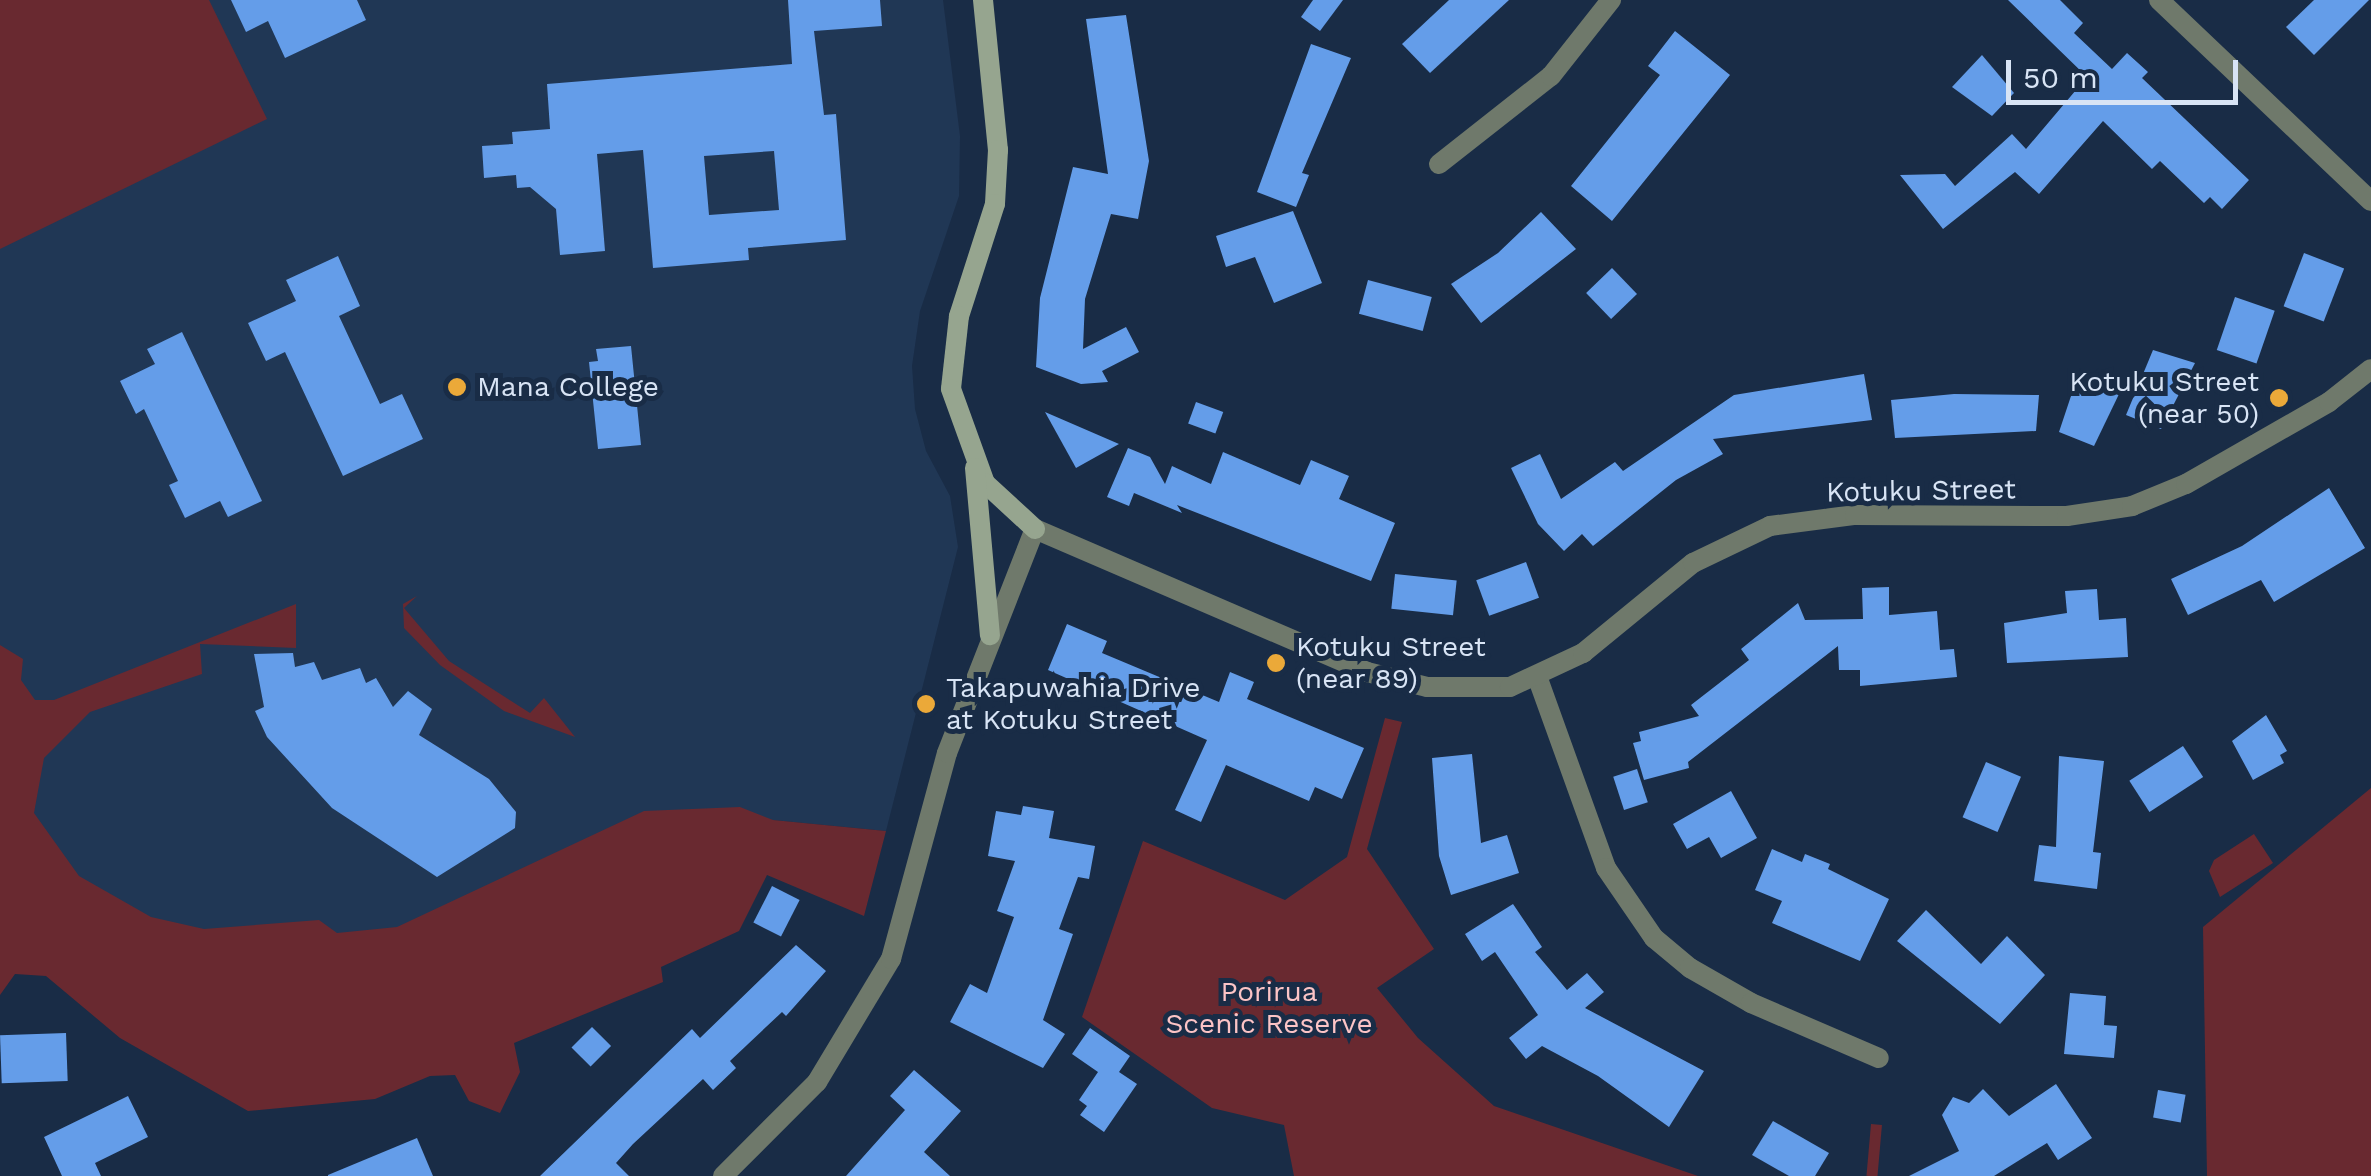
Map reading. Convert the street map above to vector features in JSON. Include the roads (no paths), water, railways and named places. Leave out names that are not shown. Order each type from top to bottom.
[{"type":"street","points":[[983,0],[998,150],[995,204],[958,316],[950,389],[974,464],[990,635]]},
{"type":"street","points":[[1439,164],[1551,76],[1611,0]]},
{"type":"street","points":[[2158,0],[2371,201]]},
{"type":"street","name":"Kotuku Street","points":[[1035,529],[1367,672],[1474,690],[1538,679],[1594,646],[1694,563],[1770,526],[1855,515],[2067,516],[2132,506],[2186,484],[2328,402],[2371,369]]},
{"type":"street","points":[[723,1176],[817,1082],[869,1004],[909,910],[947,753],[990,635],[1035,529],[998,500],[974,464]]},
{"type":"street","points":[[1538,679],[1588,829],[1626,903],[1654,938],[1690,968],[1751,1003],[1880,1058]]},
{"type":"place","name":"Mana College","points":[[457,387]]},
{"type":"place","name":"Kotuku Street (near 50)","points":[[2279,398]]},
{"type":"place","name":"Kotuku Street (near 89)","points":[[1276,663]]},
{"type":"place","name":"Takapuwahia Drive at Kotuku Street","points":[[926,704]]},
{"type":"park label","name":"Porirua Scenic Reserve","points":[[1269,1008]]}]
